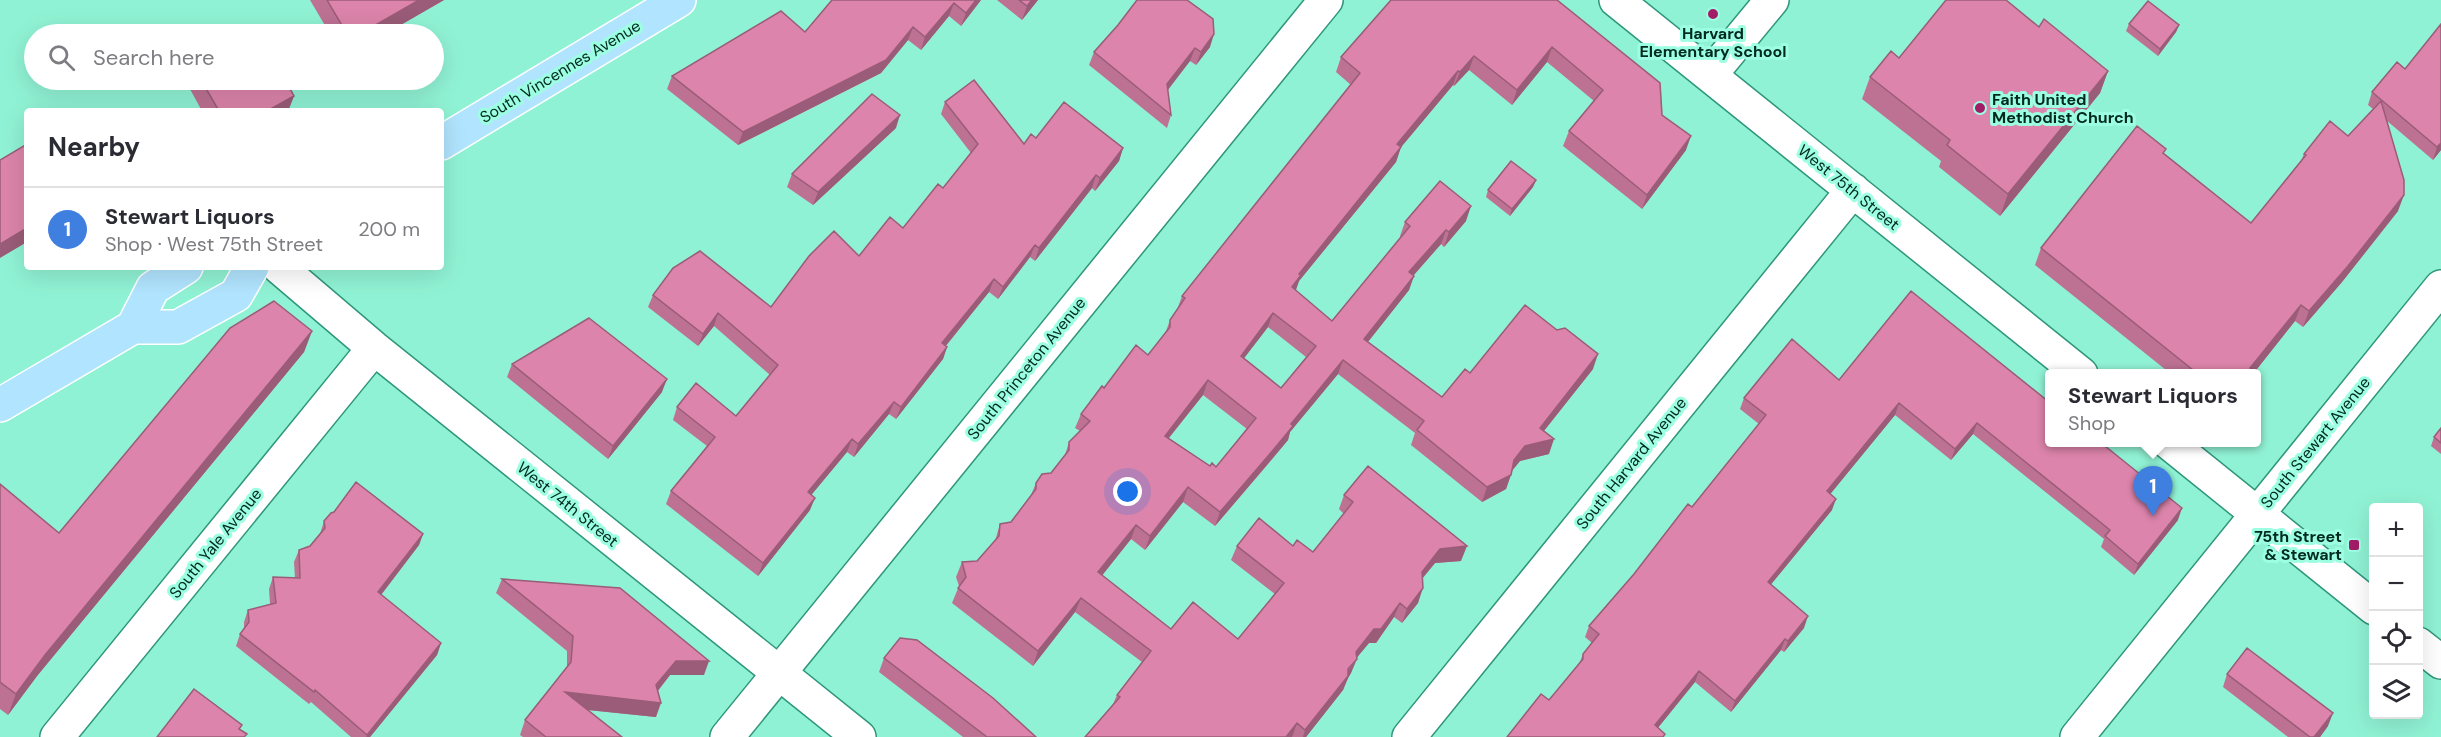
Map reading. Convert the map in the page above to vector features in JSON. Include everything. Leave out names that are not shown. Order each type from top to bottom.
[{"type":"main road","name":"South Vincennes Avenue","points":[[444,141],[679,0]]},
{"type":"main road","points":[[133,327],[153,288],[181,270]]},
{"type":"main road","points":[[0,405],[133,327],[178,327],[236,295],[250,270]]},
{"type":"street","name":"South Princeton Avenue","points":[[727,737],[1326,0]]},
{"type":"street","name":"West 75th Street","points":[[1616,0],[2075,369]]},
{"type":"street","points":[[1710,75],[1772,0]]},
{"type":"street","name":"South Harvard Avenue","points":[[1409,737],[1853,190]]},
{"type":"street","name":"West 74th Street","points":[[283,270],[374,348],[859,737]]},
{"type":"street","name":"South Stewart Avenue","points":[[2077,737],[2441,287]]},
{"type":"street","name":"South Yale Avenue","points":[[57,737],[374,348]]},
{"type":"street","points":[[2174,447],[2369,605]]},
{"type":"street","points":[[2423,648],[2441,662]]},
{"type":"building","points":[[327,0],[419,0],[377,24],[341,24]]},
{"type":"building","points":[[832,0],[976,0],[966,13],[954,3],[925,37],[913,27],[886,60],[743,132],[672,76],[781,11],[805,32]]},
{"type":"building","points":[[1019,0],[1032,0],[1027,6]]},
{"type":"building","points":[[1137,0],[1187,0],[1213,19],[1214,34],[1201,52],[1195,48],[1167,84],[1171,115],[1094,52]]},
{"type":"building","points":[[1391,0],[1557,0],[1660,83],[1662,115],[1691,136],[1647,195],[1569,131],[1603,90],[1552,47],[1517,90],[1474,56],[1460,72],[1458,71],[1397,144],[1401,147],[1299,274],[1301,275],[1292,287],[1332,321],[1410,226],[1405,222],[1440,181],[1471,206],[1409,272],[1414,276],[1364,339],[1442,397],[1465,369],[1470,373],[1525,305],[1557,330],[1565,328],[1598,354],[1540,428],[1554,439],[1525,446],[1514,460],[1511,475],[1487,487],[1417,430],[1424,421],[1343,360],[1291,424],[1293,426],[1220,512],[1188,487],[1150,536],[1136,525],[1098,572],[1171,629],[1193,602],[1238,639],[1284,583],[1237,546],[1259,518],[1293,546],[1297,540],[1313,552],[1353,502],[1344,495],[1368,466],[1467,546],[1440,549],[1422,572],[1423,588],[1407,609],[1400,603],[1381,629],[1374,629],[1356,652],[1357,659],[1348,669],[1348,676],[1305,730],[1297,723],[1286,737],[1085,737],[1120,697],[1117,695],[1151,651],[1081,598],[1038,651],[958,588],[966,577],[962,562],[977,561],[999,536],[1000,524],[1011,522],[1036,489],[1036,483],[1042,474],[1051,473],[1069,450],[1069,442],[1090,421],[1081,414],[1136,345],[1148,355],[1170,327],[1170,320],[1185,298],[1182,296],[1360,73],[1341,57]],"holes":[[[1273,313],[1316,346],[1281,388],[1241,356]],[[1208,380],[1256,418],[1216,467],[1212,463],[1210,466],[1165,436]]]},
{"type":"building","name":"Faith United Methodist Church","points":[[1946,0],[2006,0],[2039,27],[2044,19],[2108,71],[2008,194],[1947,145],[1950,140],[1870,77],[1891,51],[1899,58]]},
{"type":"building","points":[[2148,1],[2179,25],[2160,49],[2129,24]]},
{"type":"building","points":[[2441,24],[2441,143],[2437,147],[2372,92],[2397,62],[2405,69]]},
{"type":"building","points":[[974,80],[1024,144],[1031,134],[1036,138],[1064,102],[1123,148],[1100,178],[1096,175],[1039,248],[1035,245],[1003,287],[994,279],[942,343],[947,347],[901,407],[894,402],[858,444],[852,439],[808,492],[815,498],[763,563],[671,491],[715,437],[677,407],[696,383],[736,416],[778,365],[718,313],[703,334],[653,295],[673,268],[700,251],[771,307],[809,256],[834,231],[859,256],[890,217],[903,228],[938,184],[943,188],[978,144],[945,102]]},
{"type":"building","points":[[207,90],[291,90],[294,96],[272,108],[217,108]]},
{"type":"building","points":[[872,94],[900,115],[818,192],[792,174]]},
{"type":"building","points":[[2381,101],[2404,180],[2404,195],[2309,311],[2301,305],[2250,368],[2252,369],[2192,369],[2041,248],[2137,126],[2166,149],[2163,153],[2251,223],[2306,155],[2304,154],[2330,121],[2348,136]]},
{"type":"building","points":[[24,146],[24,230],[0,244],[0,160]]},
{"type":"building","points":[[1511,161],[1536,180],[1512,209],[1488,190]]},
{"type":"building","points":[[1911,291],[2045,399],[2045,447],[2106,447],[2182,508],[2138,564],[2105,536],[2110,530],[1977,423],[1955,449],[1899,403],[1827,491],[1836,499],[1768,582],[1808,616],[1788,641],[1785,639],[1735,701],[1699,671],[1655,725],[1665,734],[1663,737],[1507,737],[1541,694],[1549,700],[1583,659],[1583,654],[1599,634],[1589,626],[1634,574],[1688,504],[1692,507],[1766,415],[1744,398],[1792,339],[1839,380]]},
{"type":"building","points":[[274,301],[312,331],[45,655],[16,694],[0,682],[0,484],[59,533],[230,328]]},
{"type":"building","points":[[589,318],[667,379],[613,446],[512,364]]},
{"type":"building","points":[[2441,428],[2441,443],[2434,437]]},
{"type":"building","points":[[356,482],[423,534],[378,592],[441,643],[367,735],[315,690],[314,692],[240,634],[249,622],[248,610],[276,603],[273,577],[300,578],[299,550],[310,546],[325,528],[324,521],[334,512]]},
{"type":"building","points":[[502,579],[620,588],[709,661],[676,661],[656,685],[661,703],[565,692],[622,737],[546,737],[525,720],[571,662],[573,636]]},
{"type":"building","points":[[900,638],[917,640],[993,698],[1036,737],[987,737],[884,658]]},
{"type":"building","points":[[2247,648],[2333,713],[2314,737],[2310,737],[2227,674]]},
{"type":"building","points":[[194,689],[242,725],[239,729],[247,734],[244,737],[157,737]]},
{"type":"place","name":"Harvard Elementary School","points":[[1713,14]]},
{"type":"place","name":"Faith United Methodist Church","points":[[1980,108]]},
{"type":"place","name":"Stewart Liquors","points":[[2153,516]]},
{"type":"place","name":"75th Street & Stewart","points":[[2354,545]]}]
